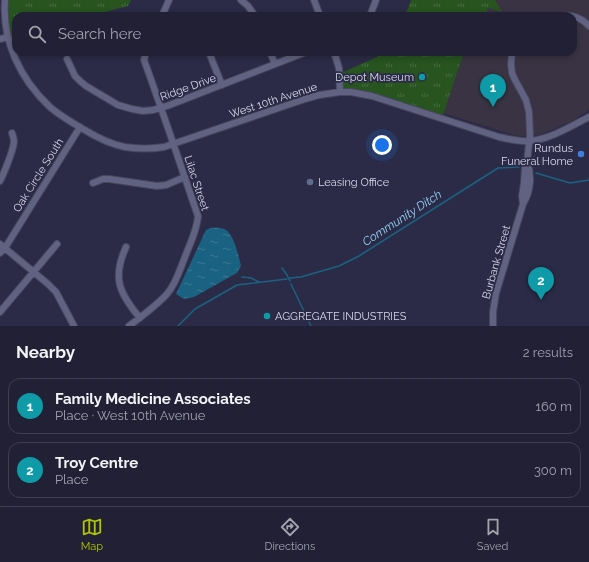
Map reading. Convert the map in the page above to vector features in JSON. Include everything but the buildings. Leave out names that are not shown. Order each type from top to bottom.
[{"type":"street","name":"West 10th Avenue","points":[[5,0],[8,37],[12,51]]},
{"type":"street","points":[[164,12],[169,0]]},
{"type":"street","points":[[241,0],[252,12]]},
{"type":"street","points":[[314,0],[318,12]]},
{"type":"street","points":[[372,12],[376,0]]},
{"type":"street","points":[[577,17],[588,24]]},
{"type":"street","points":[[0,39],[8,37]]},
{"type":"street","name":"West 10th Avenue","points":[[14,56],[30,86],[50,107],[98,138],[126,147],[135,148],[151,149],[164,147],[305,99],[340,92],[351,92],[372,96],[512,140],[529,141],[541,138],[556,133],[589,117]]},
{"type":"street","name":"Lilac Street","points":[[129,326],[157,304],[168,292],[175,280],[198,224],[198,216],[162,108],[144,60],[145,56]]},
{"type":"street","points":[[210,56],[222,85]]},
{"type":"street","points":[[272,56],[275,64]]},
{"type":"street","name":"Ridge Drive","points":[[67,59],[75,76],[86,86],[122,106],[138,110],[153,110],[162,108],[296,56]]},
{"type":"street","points":[[335,56],[339,68],[340,92]]},
{"type":"street","name":"Burbank Street","points":[[494,326],[493,312],[496,293],[523,204],[522,196],[530,130],[528,106],[512,73],[512,56]]},
{"type":"street","name":"Oak Circle South","points":[[2,249],[80,127]]},
{"type":"street","points":[[0,180],[4,174],[13,148],[14,141],[12,133]]},
{"type":"street","points":[[93,183],[109,179],[157,186],[166,185],[185,177]]},
{"type":"street","points":[[0,312],[57,244]]},
{"type":"street","points":[[126,247],[120,262],[120,288],[129,305],[140,318]]},
{"type":"street","points":[[2,249],[33,272],[56,292],[74,326]]},
{"type":"shaded area","points":[[483,0],[589,0],[589,110],[570,122],[547,132],[538,135],[521,136],[443,113],[463,56],[577,56],[577,12],[478,12]]},
{"type":"green space","points":[[8,0],[131,0],[128,6],[105,12],[12,12],[11,36]]},
{"type":"green space","points":[[411,0],[495,0],[502,12],[488,8],[486,12],[406,12]]},
{"type":"green space","points":[[379,56],[463,56],[442,118],[377,97],[340,92],[339,74]]},
{"type":"water","points":[[210,228],[222,228],[229,233],[236,246],[241,266],[237,273],[194,297],[184,299],[176,294],[206,230]]},
{"type":"waterway","name":"Community Ditch","points":[[290,278],[301,277],[339,266],[359,256],[498,168],[519,167]]},
{"type":"waterway","name":"Community Ditch","points":[[536,173],[570,183],[589,180]]},
{"type":"waterway","points":[[282,268],[290,281]]},
{"type":"waterway","points":[[242,277],[251,278],[259,282]]},
{"type":"waterway","name":"Community Ditch","points":[[178,326],[195,309],[237,285],[287,279]]},
{"type":"waterway","points":[[291,284],[311,326]]},
{"type":"place","name":"Depot Museum","points":[[422,77]]},
{"type":"place","name":"Family Medicine Associates","points":[[493,107]]},
{"type":"place","name":"Rundus Funeral Home","points":[[581,154]]},
{"type":"place","name":"Leasing Office","points":[[310,182]]},
{"type":"place","name":"Troy Centre","points":[[541,300]]},
{"type":"place","name":"AGGREGATE INDUSTRIES","points":[[267,316]]}]
